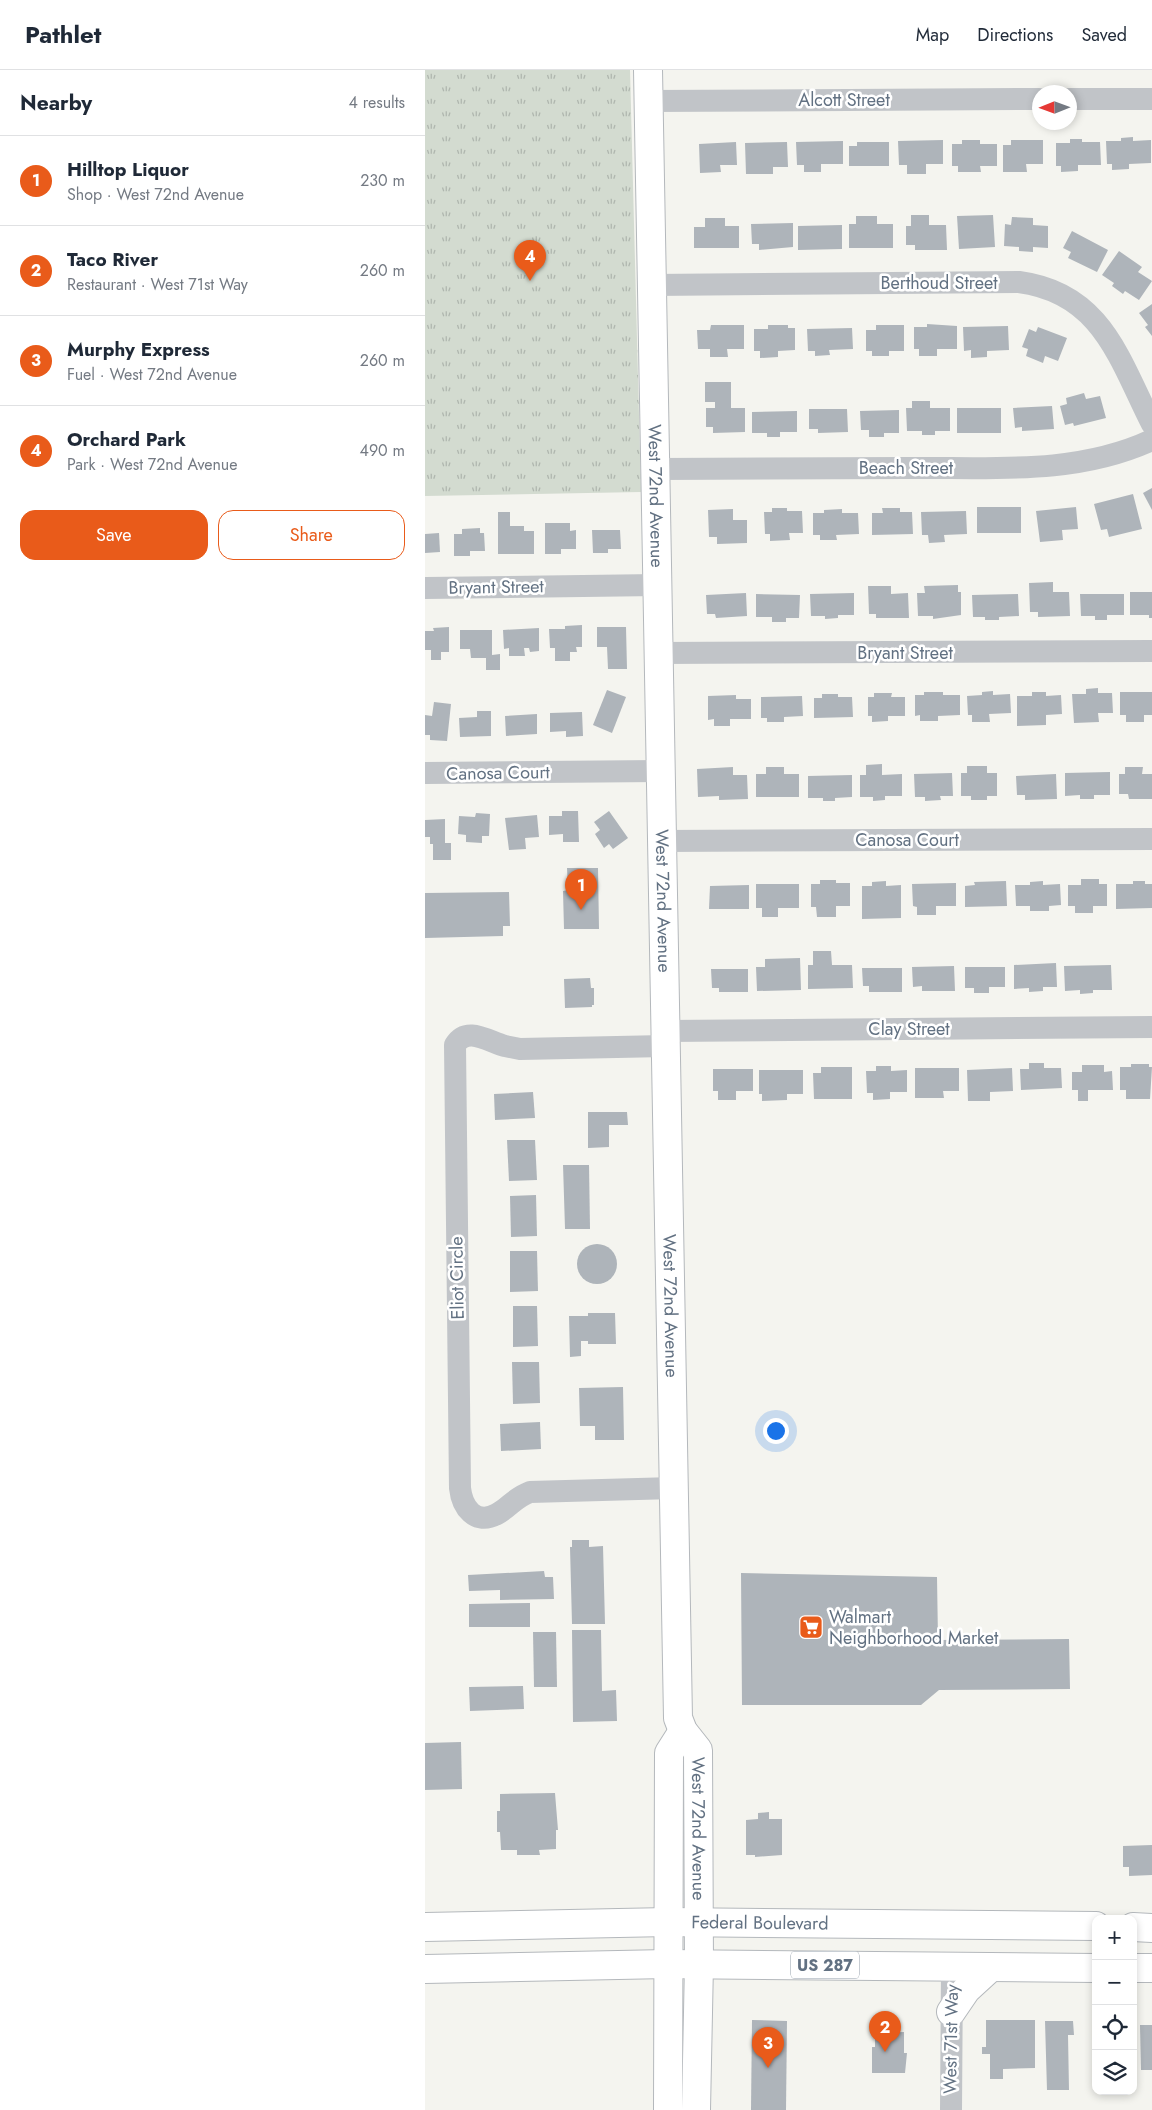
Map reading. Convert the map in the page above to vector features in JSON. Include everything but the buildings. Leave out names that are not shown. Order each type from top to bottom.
[{"type":"main road","name":"West 72nd Avenue","points":[[648,70],[678,1718],[683,1731],[697,1750],[699,1964],[696,2110]]},
{"type":"main road","name":"West 72nd Avenue","points":[[667,2110],[669,1753],[683,1731]]},
{"type":"main road","name":"Federal Boulevard","points":[[425,1927],[668,1922],[1092,1926]]},
{"type":"main road","points":[[952,1968],[955,1958],[965,1942],[984,1925]]},
{"type":"main road","points":[[1137,1927],[1152,1928]]},
{"type":"main road","name":"US 287","points":[[425,1969],[667,1964],[1092,1968]]},
{"type":"main road","points":[[951,2012],[966,1990],[991,1968]]},
{"type":"main road","points":[[1137,1968],[1152,1968]]},
{"type":"street","name":"Alcott Street","points":[[649,101],[1032,99]]},
{"type":"street","points":[[1077,99],[1152,99]]},
{"type":"street","name":"Berthoud Street","points":[[652,285],[1009,282],[1038,285],[1076,302],[1102,329],[1112,343],[1152,424]]},
{"type":"street","name":"Beach Street","points":[[656,469],[1029,467],[1092,461],[1114,455],[1152,440]]},
{"type":"street","name":"Bryant Street","points":[[425,588],[658,585]]},
{"type":"street","name":"Bryant Street","points":[[659,653],[1152,651]]},
{"type":"street","name":"Canosa Court","points":[[425,773],[661,771]]},
{"type":"street","name":"Canosa Court","points":[[662,840],[1152,839]]},
{"type":"street","name":"Clay Street","points":[[665,1039],[1152,1027]]},
{"type":"street","name":"Eliot Circle","points":[[665,1039],[520,1049],[504,1046],[473,1035],[462,1037],[455,1045],[460,1488],[465,1507],[477,1516],[484,1517],[499,1513],[512,1500],[530,1492],[674,1488]]},
{"type":"street","name":"West 71st Way","points":[[951,2110],[952,1968]]},
{"type":"green space","points":[[425,70],[630,70],[641,492],[425,496]]},
{"type":"place","name":"Orchard Park","points":[[530,281]]},
{"type":"place","name":"Hilltop Liquor","points":[[581,910]]},
{"type":"place","name":"Walmart Neighborhood Market","points":[[811,1627]]},
{"type":"place","name":"Taco River","points":[[885,2052]]},
{"type":"place","name":"Murphy Express","points":[[768,2068]]}]
